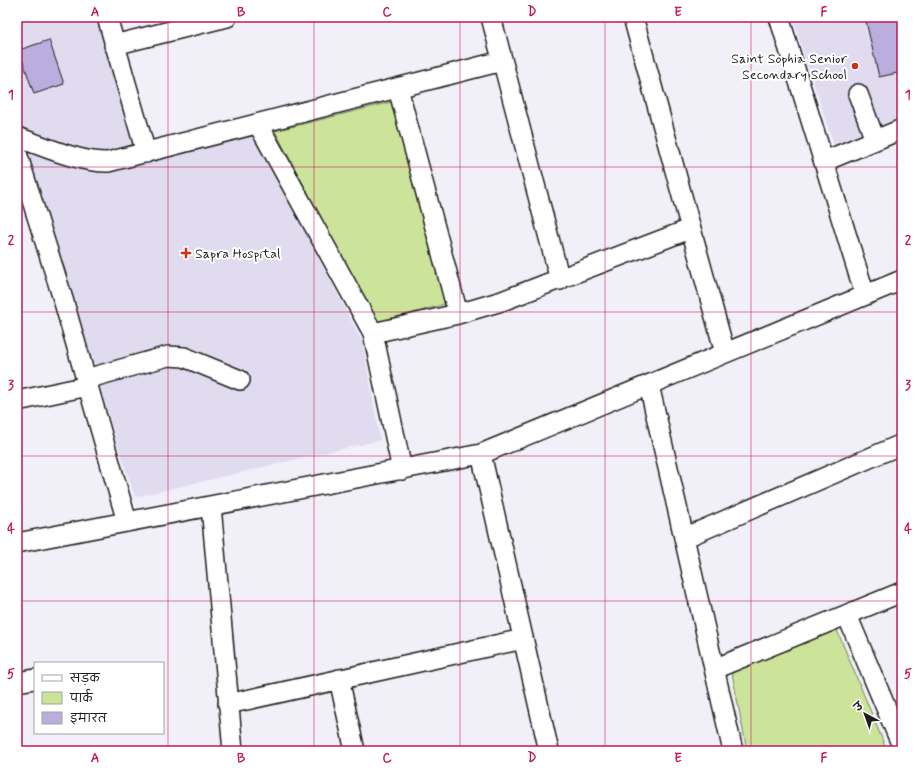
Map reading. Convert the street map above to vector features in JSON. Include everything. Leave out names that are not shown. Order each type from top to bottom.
[{"type":"street","points":[[107,17],[146,153]]},
{"type":"street","points":[[114,45],[227,17]]},
{"type":"street","points":[[491,17],[560,280]]},
{"type":"street","points":[[633,17],[725,354]]},
{"type":"street","points":[[780,17],[865,295]]},
{"type":"street","points":[[17,136],[93,162],[108,162],[502,61]]},
{"type":"street","points":[[398,88],[458,314]]},
{"type":"street","points":[[858,94],[875,140]]},
{"type":"street","points":[[258,124],[373,333],[402,470]]},
{"type":"street","points":[[825,161],[902,129]]},
{"type":"street","points":[[17,153],[87,382],[127,522]]},
{"type":"street","points":[[373,333],[458,314],[502,301],[560,280],[690,228]]},
{"type":"street","points":[[17,543],[481,454],[902,280]]},
{"type":"street","points":[[17,401],[87,382],[168,356],[184,357],[240,380]]},
{"type":"street","points":[[650,385],[733,751]]},
{"type":"street","points":[[684,538],[902,444]]},
{"type":"street","points":[[481,454],[549,751]]},
{"type":"street","points":[[211,506],[233,751]]},
{"type":"street","points":[[714,669],[902,592]]},
{"type":"street","points":[[847,615],[902,746]]},
{"type":"street","points":[[228,704],[523,639]]},
{"type":"street","points":[[17,682],[34,679]]},
{"type":"street","points":[[339,680],[356,751]]},
{"type":"shaded area","name":"Sapra Hospital","points":[[17,17],[103,17],[141,163],[255,135],[363,343],[380,440],[135,497],[17,137]]},
{"type":"shaded area","name":"Saint Sophia Senior Secondary School","points":[[792,17],[902,17],[902,116],[834,145]]},
{"type":"green space","points":[[391,102],[445,304],[377,323],[275,131]]},
{"type":"green space","points":[[837,630],[887,751],[747,751],[732,673]]},
{"type":"building","points":[[865,17],[902,17],[902,72],[879,77]]},
{"type":"building","points":[[49,40],[64,84],[34,94],[19,50]]},
{"type":"place","name":"Saint Sophia Senior Secondary School","points":[[855,66]]},
{"type":"place","name":"Sapra Hospital","points":[[186,253]]}]
